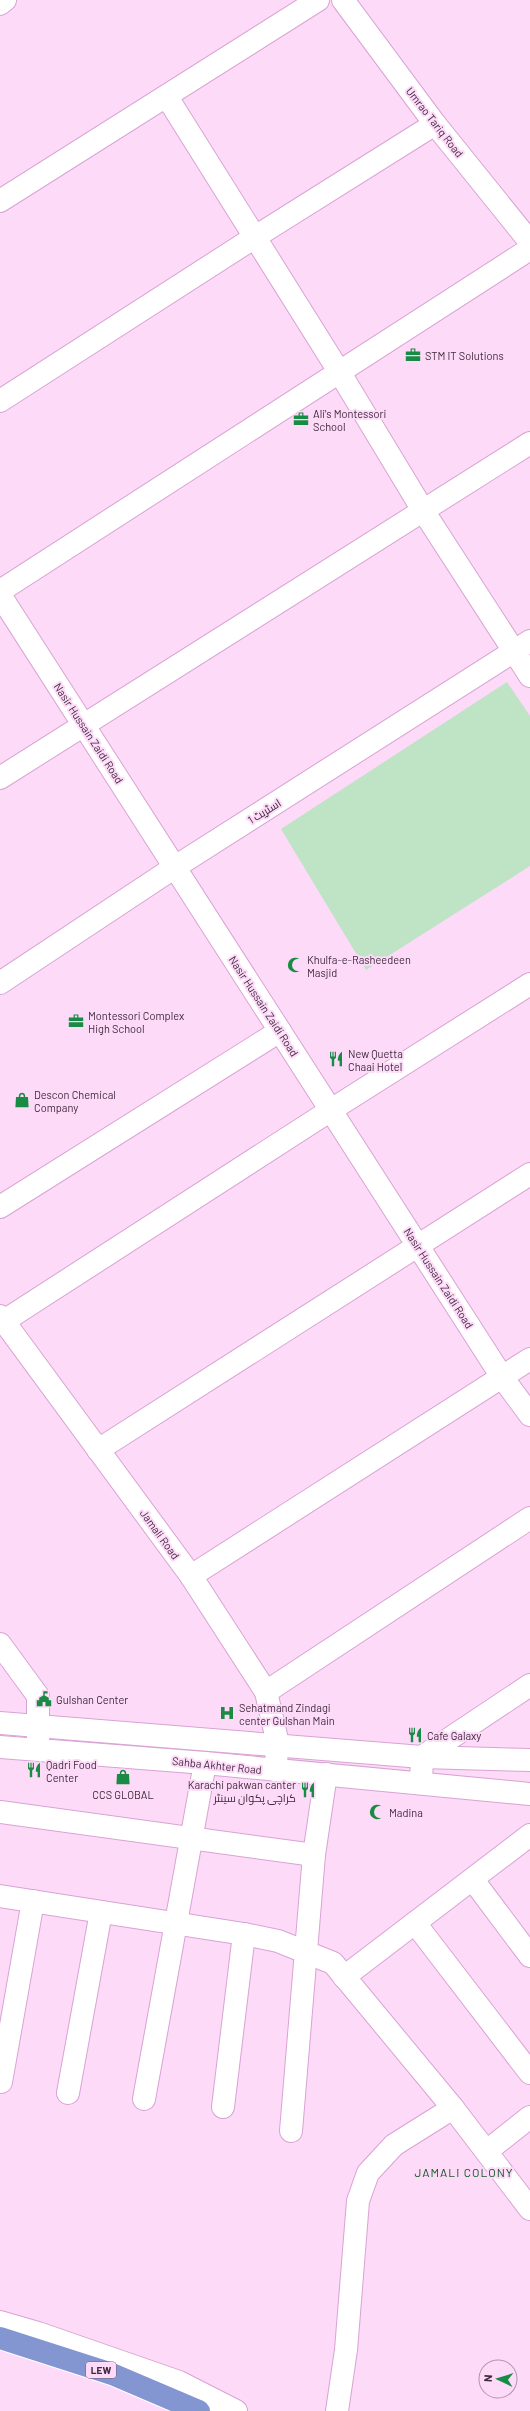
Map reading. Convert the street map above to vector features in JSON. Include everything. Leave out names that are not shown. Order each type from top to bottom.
[{"type":"highway","name":"LEW","points":[[0,2338],[112,2374],[199,2411]]},
{"type":"street","points":[[0,4],[5,0]]},
{"type":"street","points":[[0,200],[167,97],[318,0]]},
{"type":"street","name":"Umrao Tariq Road","points":[[343,0],[435,124],[530,242]]},
{"type":"street","points":[[167,97],[340,373],[424,512],[522,646],[530,676]]},
{"type":"street","points":[[0,401],[255,237],[435,124]]},
{"type":"street","points":[[0,592],[530,249]]},
{"type":"street","points":[[0,778],[424,512],[530,443]]},
{"type":"street","name":"Nasir Hussain Zaidi Road","points":[[0,595],[502,1377],[530,1415]]},
{"type":"street","name":"اسٹریٹ 1","points":[[0,983],[175,867],[522,646]]},
{"type":"street","points":[[2,1319],[530,984]]},
{"type":"street","points":[[0,1207],[280,1031]]},
{"type":"street","points":[[98,1450],[530,1174]]},
{"type":"street","name":"Jamali Road","points":[[2,1319],[191,1576],[266,1692],[278,1744],[275,1770]]},
{"type":"street","points":[[191,1576],[530,1359]]},
{"type":"street","points":[[266,1692],[530,1518]]},
{"type":"street","points":[[0,1644],[38,1696],[38,1749]]},
{"type":"street","points":[[422,1757],[530,1685]]},
{"type":"street","points":[[0,1722],[422,1757],[530,1760]]},
{"type":"street","name":"Sahba Akhter Road","points":[[0,1747],[421,1782],[530,1794]]},
{"type":"street","points":[[421,1782],[422,1757]]},
{"type":"street","points":[[144,2099],[190,1838],[205,1763]]},
{"type":"street","points":[[291,2131],[314,1855],[326,1774]]},
{"type":"street","points":[[0,1812],[314,1855]]},
{"type":"street","points":[[344,1976],[473,1880],[530,1835]]},
{"type":"street","points":[[473,1880],[530,1956]]},
{"type":"street","points":[[0,1896],[244,1934],[278,1941],[333,1963],[453,2108],[530,2209]]},
{"type":"street","points":[[1,2082],[33,1901]]},
{"type":"street","points":[[68,2094],[101,1912]]},
{"type":"street","points":[[415,1923],[530,2073]]},
{"type":"street","points":[[223,2107],[244,1934]]},
{"type":"street","points":[[337,2411],[346,2350],[358,2201],[368,2173],[394,2145],[453,2108]]},
{"type":"street","points":[[487,2151],[530,2117]]},
{"type":"street","points":[[0,2322],[38,2333],[179,2382],[236,2411]]},
{"type":"green space","points":[[507,682],[530,716],[530,866],[366,970],[281,829]]},
{"type":"place","name":"STM IT Solutions","points":[[413,355]]},
{"type":"place","name":"Ali's Montessori School","points":[[301,419]]},
{"type":"place","name":"Khulfa-e-Rasheedeen Masjid","points":[[295,965]]},
{"type":"place","name":"Montessori Complex High School","points":[[76,1021]]},
{"type":"place","name":"New Quetta Chaai Hotel","points":[[336,1059]]},
{"type":"place","name":"Descon Chemical Company","points":[[22,1100]]},
{"type":"place","name":"Gulshan Center","points":[[44,1699]]},
{"type":"place","name":"Sehatmand Zindagi center Gulshan Main","points":[[227,1713]]},
{"type":"place","name":"Cafe Galaxy","points":[[415,1735]]},
{"type":"place","name":"Qadri Food Center","points":[[34,1770]]},
{"type":"place","name":"CCS GLOBAL","points":[[123,1777]]},
{"type":"place","name":"Karachi pakwan canter کراچی پکوان سینٹر","points":[[308,1790]]},
{"type":"place","name":"Madina","points":[[377,1812]]},
{"type":"district","name":"JAMALI COLONY","points":[[464,2172]]}]
